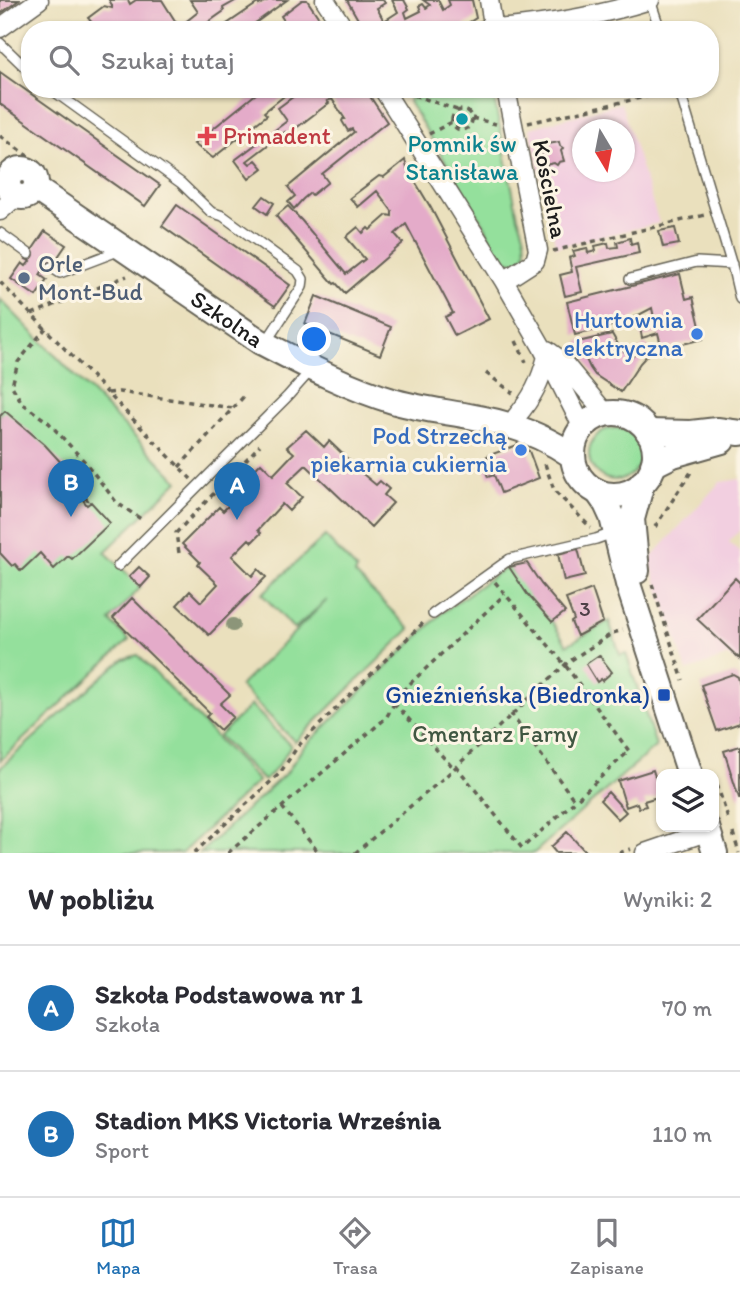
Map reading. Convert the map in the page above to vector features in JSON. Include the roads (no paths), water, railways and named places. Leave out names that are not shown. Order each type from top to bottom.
[{"type":"street","points":[[0,28],[39,0]]},
{"type":"street","points":[[326,0],[339,21]]},
{"type":"street","points":[[489,0],[493,21]]},
{"type":"street","points":[[558,21],[595,15],[650,0]]},
{"type":"street","points":[[389,98],[505,281],[568,395],[581,429]]},
{"type":"street","name":"Kościelna","points":[[505,281],[535,261],[538,250],[508,98]]},
{"type":"street","name":"Szkolna","points":[[12,187],[123,249],[265,344],[331,377],[394,401],[477,417],[542,438],[573,456]]},
{"type":"street","points":[[517,407],[535,392],[541,378],[544,352]]},
{"type":"street","points":[[544,352],[562,361],[606,414]]},
{"type":"street","name":"Szkolna","points":[[477,417],[517,407],[581,429]]},
{"type":"street","points":[[632,626],[632,519],[647,474],[654,453],[653,442],[640,423],[630,416],[618,413],[597,417],[581,429],[574,446],[575,467],[588,485],[609,495],[632,491],[647,474],[673,455],[740,435]]},
{"type":"street","points":[[648,432],[691,433],[717,430],[740,435]]},
{"type":"street","points":[[597,491],[612,517],[605,536],[628,584],[632,626],[705,769]]},
{"type":"street","points":[[645,853],[710,837]]},
{"type":"lane","points":[[650,0],[657,21]]},
{"type":"lane","points":[[0,43],[21,63]]},
{"type":"lane","points":[[63,98],[181,183],[211,212],[223,216],[298,271],[303,279],[302,287],[265,344]]},
{"type":"lane","points":[[681,98],[732,264],[740,299]]},
{"type":"lane","points":[[0,233],[29,254]]},
{"type":"lane","points":[[51,267],[60,273],[123,249]]},
{"type":"lane","points":[[630,279],[697,262],[732,264]]},
{"type":"lane","points":[[118,566],[313,368]]},
{"type":"lane","points":[[433,614],[510,559],[605,536]]},
{"type":"place","name":"Pomnik św Stanisława","points":[[462,119]]},
{"type":"place","name":"Primadent","points":[[207,136]]},
{"type":"place","name":"Orle Mont-Bud","points":[[24,278]]},
{"type":"place","name":"Hurtownia elektryczna","points":[[697,334]]},
{"type":"place","name":"Pod Strzechą piekarnia cukiernia","points":[[521,450]]},
{"type":"place","name":"Stadion MKS Victoria Września","points":[[71,517]]},
{"type":"place","name":"Szkoła Podstawowa nr 1","points":[[237,520]]},
{"type":"place","name":"Gnieźnieńska (Biedronka)","points":[[664,695]]},
{"type":"park label","name":"Cmentarz Farny","points":[[495,734]]}]
